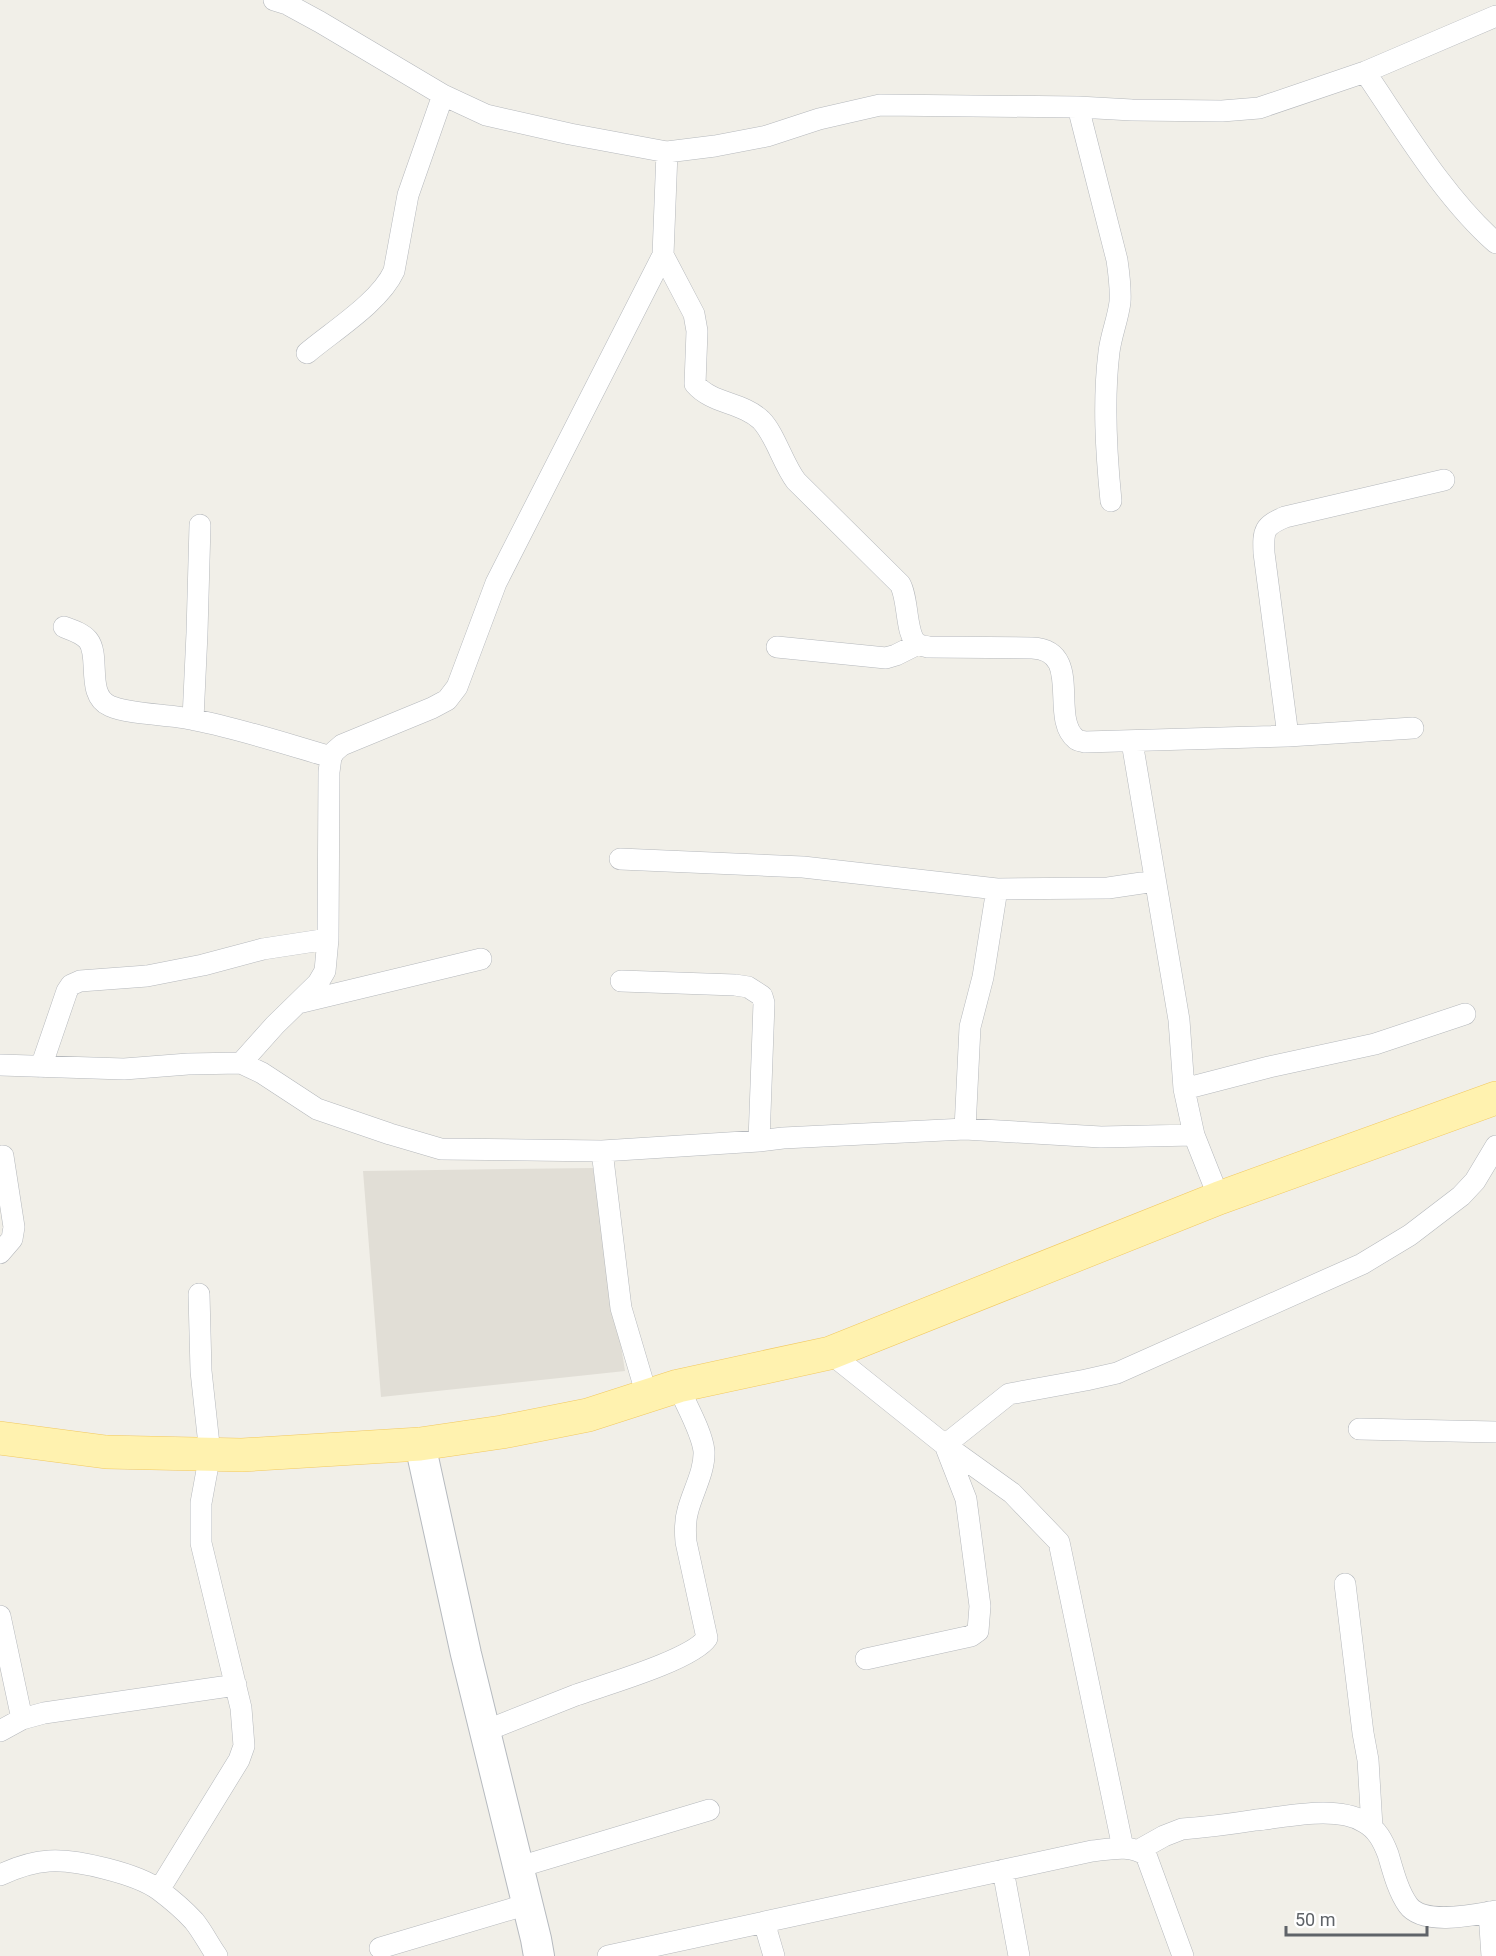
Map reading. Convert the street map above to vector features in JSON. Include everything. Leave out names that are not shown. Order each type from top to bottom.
[{"type":"main road","points":[[0,1438],[106,1452],[242,1455],[420,1444],[502,1432],[577,1417],[678,1386],[830,1353],[1218,1198],[1496,1098]]},
{"type":"street","points":[[274,0],[287,4],[320,22],[443,95],[486,115],[667,152],[767,136],[819,119],[880,105],[1222,111],[1259,108],[1365,72],[1496,16]]},
{"type":"street","points":[[1365,72],[1435,173],[1459,204],[1496,243]]},
{"type":"street","points":[[307,354],[376,296],[389,281],[394,271],[408,195],[443,95]]},
{"type":"street","points":[[1078,107],[1119,280],[1120,302],[1109,351],[1107,381],[1105,437],[1111,501]]},
{"type":"street","points":[[241,1063],[318,983],[325,971],[328,939],[328,828],[331,758],[342,745],[447,700],[457,687],[496,583],[663,255],[667,152]]},
{"type":"street","points":[[663,255],[694,314],[697,331],[695,384],[703,393],[760,419],[768,429],[788,470],[796,481],[900,584],[906,601],[912,638],[918,644],[928,647],[1040,648],[1048,651],[1055,656],[1061,668],[1067,723],[1076,739],[1085,742],[1288,736],[1413,728]]},
{"type":"street","points":[[1288,736],[1264,553],[1263,540],[1270,524],[1285,517],[1444,480]]},
{"type":"street","points":[[193,719],[200,525]]},
{"type":"street","points":[[64,627],[83,635],[92,646],[95,684],[100,696],[108,706],[193,719],[331,758]]},
{"type":"street","points":[[777,647],[886,658],[918,644]]},
{"type":"street","points":[[1132,742],[1179,1020],[1184,1089],[1194,1136],[1218,1198]]},
{"type":"street","points":[[620,859],[803,867],[997,889],[1108,888],[1155,881]]},
{"type":"street","points":[[965,1129],[970,1027],[983,976],[997,889]]},
{"type":"street","points":[[41,1067],[66,991],[71,985],[80,981],[147,976],[175,971],[263,949],[328,939]]},
{"type":"street","points":[[297,1003],[481,959]]},
{"type":"street","points":[[621,981],[735,985],[748,987],[762,996],[764,1014],[759,1141]]},
{"type":"street","points":[[1184,1089],[1269,1067],[1376,1044],[1465,1014]]},
{"type":"street","points":[[0,1065],[124,1069],[241,1063],[262,1073],[318,1109],[441,1149],[602,1151],[783,1138],[965,1129],[1101,1137],[1194,1136]]},
{"type":"street","points":[[945,1445],[1009,1394],[1117,1373],[1362,1264],[1410,1235],[1461,1196],[1475,1181],[1496,1146]]},
{"type":"street","points":[[602,1151],[621,1308],[647,1396]]},
{"type":"street","points":[[0,1253],[12,1239],[14,1227],[3,1156]]},
{"type":"street","points":[[159,1890],[239,1760],[243,1746],[243,1721],[236,1685],[201,1543],[201,1503],[210,1454],[201,1371],[199,1294]]},
{"type":"street","points":[[830,1353],[945,1445],[1012,1493],[1059,1542],[1131,1849]]},
{"type":"street","points":[[485,1731],[677,1659],[702,1645],[707,1638],[685,1529],[704,1451],[678,1386]]},
{"type":"street","points":[[1359,1429],[1496,1432]]},
{"type":"street","points":[[420,1444],[466,1654],[539,1956]]},
{"type":"street","points":[[866,1659],[971,1636],[978,1631],[980,1606],[966,1499],[945,1445]]},
{"type":"street","points":[[1345,1584],[1368,1760],[1372,1827]]},
{"type":"street","points":[[0,1616],[22,1719]]},
{"type":"street","points":[[0,1731],[22,1719],[44,1713],[236,1685]]},
{"type":"street","points":[[519,1867],[709,1810]]},
{"type":"street","points":[[608,1956],[1092,1851],[1131,1849],[1182,1829],[1309,1814],[1334,1814],[1352,1817],[1372,1827],[1383,1841],[1402,1894],[1416,1913],[1430,1917],[1493,1912],[1492,1956]]},
{"type":"street","points":[[1131,1849],[1146,1855],[1183,1956]]},
{"type":"street","points":[[0,1875],[29,1864],[50,1861],[105,1869],[144,1880],[194,1921],[217,1956]]},
{"type":"street","points":[[1003,1870],[1020,1956]]},
{"type":"street","points":[[380,1948],[528,1904]]},
{"type":"street","points":[[764,1922],[774,1956]]},
{"type":"shaded area","points":[[593,1168],[625,1371],[381,1397],[363,1171]]}]
